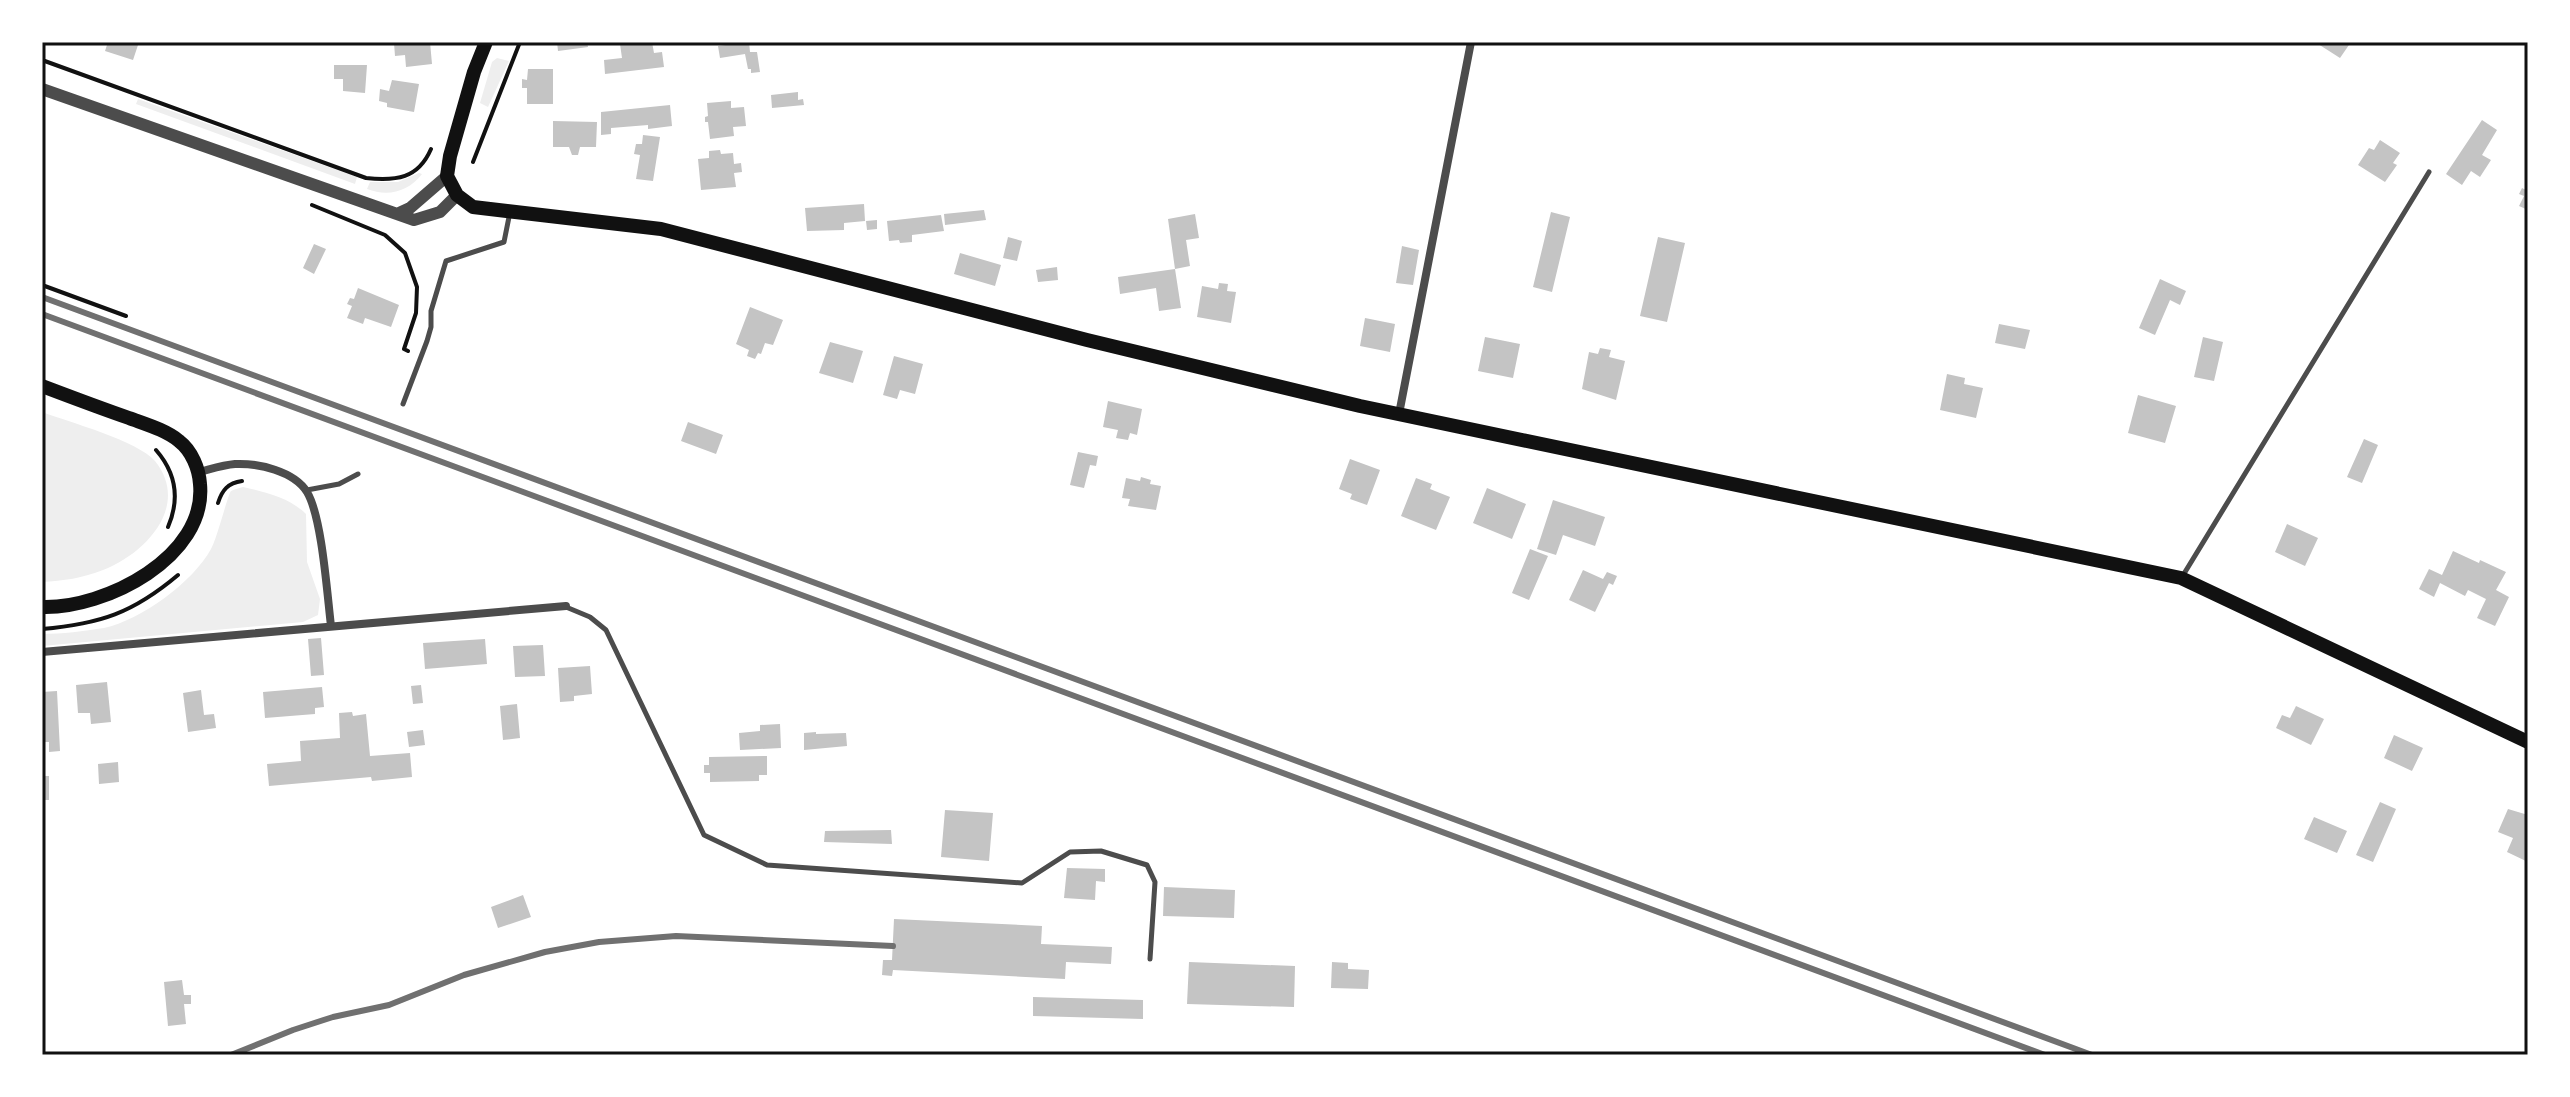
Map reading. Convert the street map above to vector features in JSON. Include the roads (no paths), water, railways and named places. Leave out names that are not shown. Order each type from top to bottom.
[{"type":"main road","points":[[486,42],[474,72],[447,176],[457,195],[473,207],[661,229],[1087,340],[1399,414],[2181,578],[2528,742]]},
{"type":"main road","points":[[42,386],[179,440],[199,472],[201,498],[194,523],[177,548],[146,575],[121,589],[81,603],[42,607]]},
{"type":"street","points":[[1399,414],[1471,42]]},
{"type":"street","points":[[42,89],[414,220],[440,212],[457,195]]},
{"type":"street","points":[[397,214],[410,208],[447,176]]},
{"type":"street","points":[[199,472],[232,464],[251,465],[292,478],[306,490],[315,510],[331,626]]},
{"type":"street","points":[[42,652],[566,606]]},
{"type":"lane","points":[[2181,578],[2429,172]]},
{"type":"lane","points":[[403,404],[431,327],[431,311],[446,261],[504,242],[511,211]]},
{"type":"lane","points":[[306,490],[339,484],[358,474]]},
{"type":"lane","points":[[566,606],[590,617],[606,630],[704,835],[767,865],[1022,883],[1070,852],[1101,851],[1147,865],[1155,882],[1150,959]]},
{"type":"railway","points":[[42,297],[2092,1055]]},
{"type":"railway","points":[[42,314],[2045,1055]]},
{"type":"railway","points":[[231,1055],[333,1017],[389,1005],[464,975],[545,952],[599,942],[676,936],[893,946]]}]
